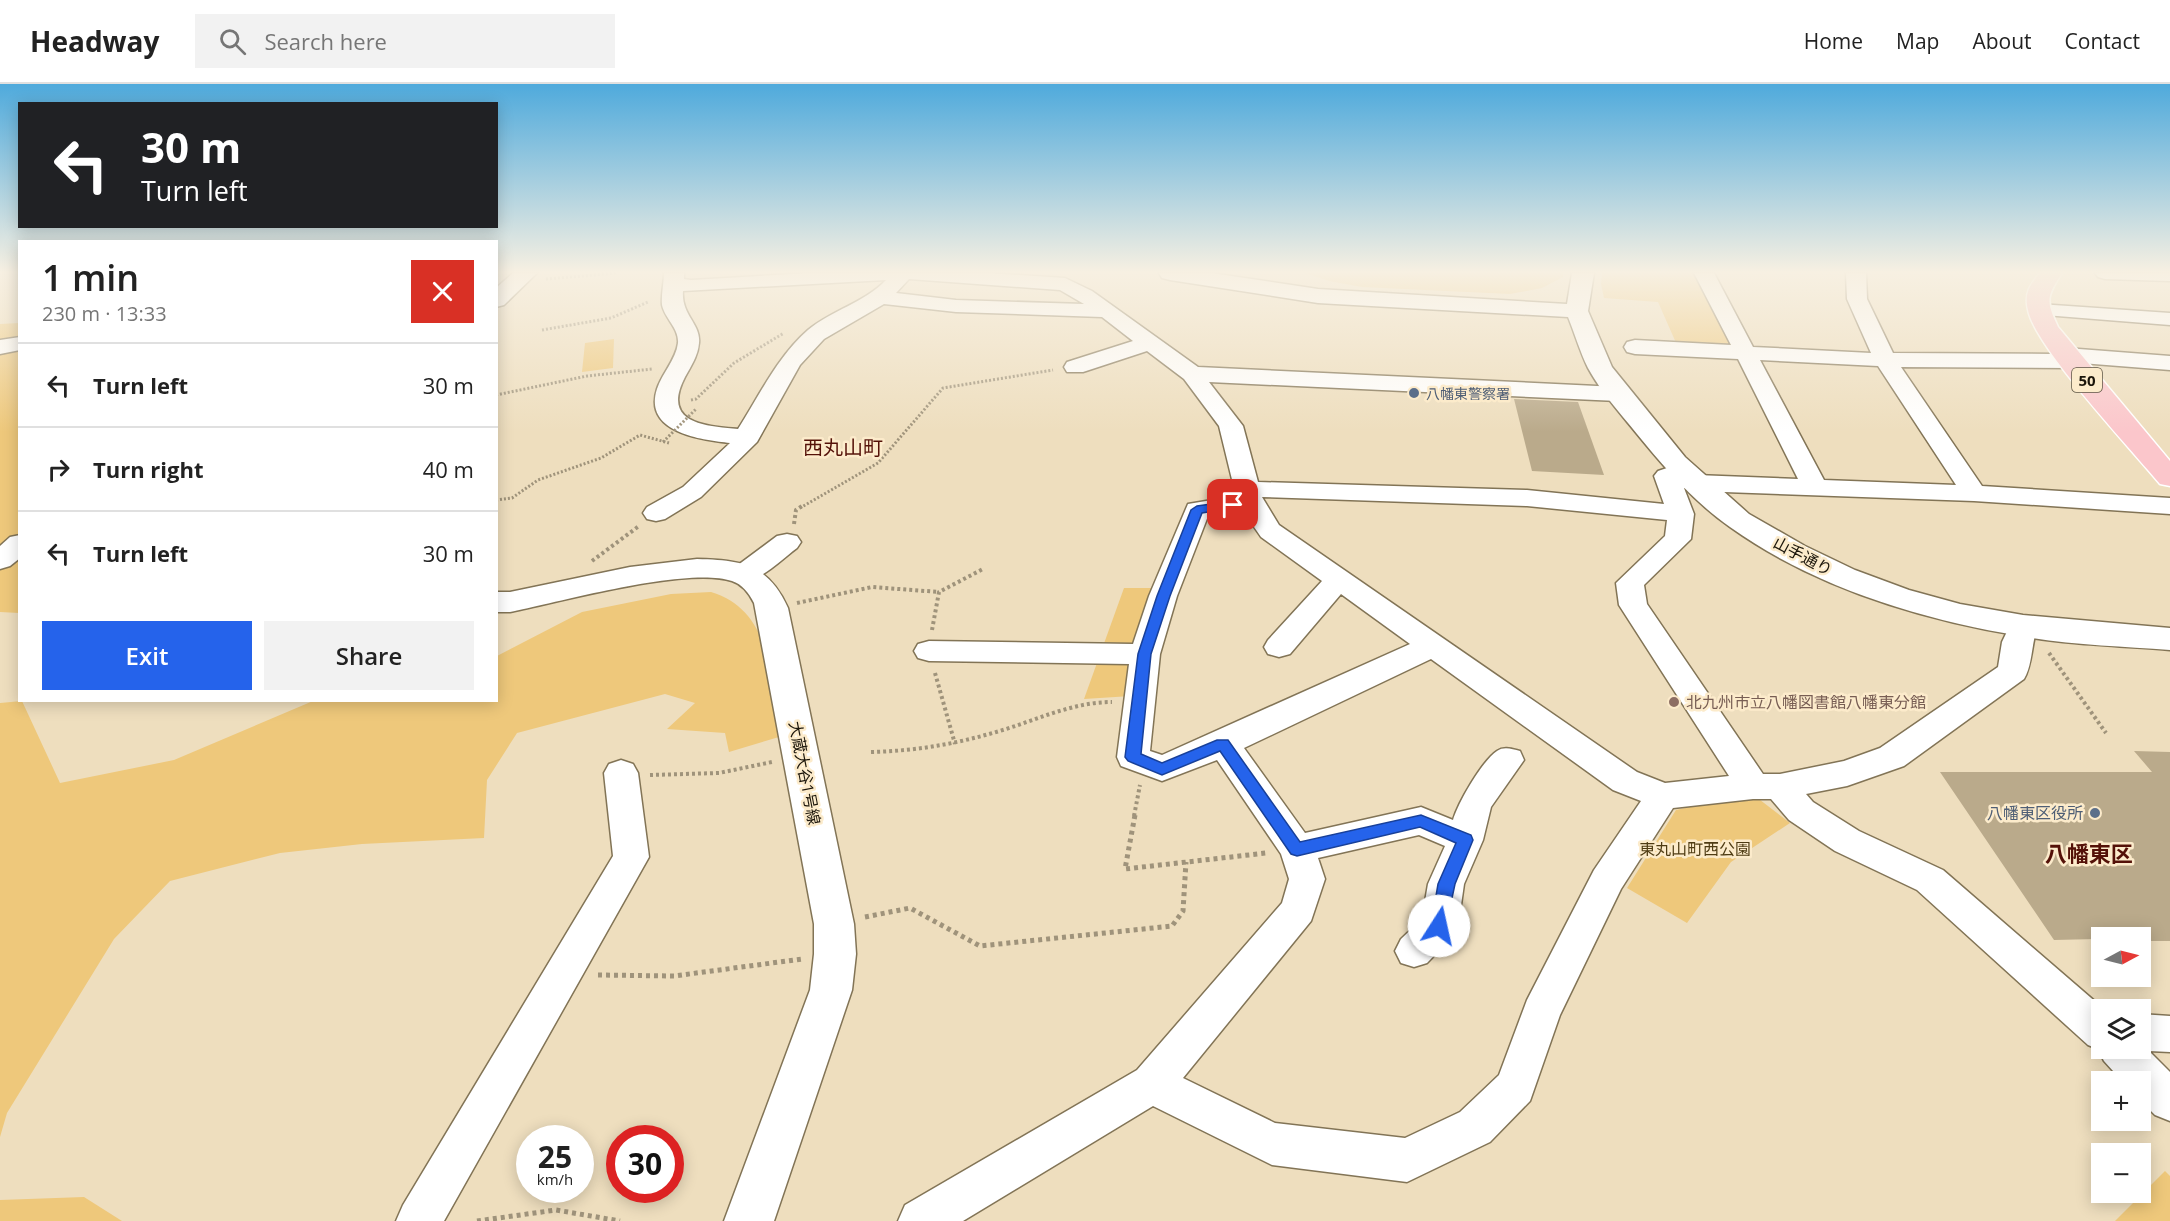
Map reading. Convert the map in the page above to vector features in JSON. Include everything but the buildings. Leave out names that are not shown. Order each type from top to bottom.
[{"type":"main road","name":"50","points":[[2045,326],[2068,358],[2170,478]]},
{"type":"street","points":[[683,326],[689,337],[686,356],[666,393],[666,410],[672,419],[699,433],[748,437]]},
{"type":"street","points":[[656,513],[692,492],[748,437],[791,362],[816,334],[830,326]]},
{"type":"street","points":[[1126,326],[1192,374],[1231,426],[1249,495],[1270,531],[1625,781],[1663,796],[1767,786],[1847,773],[1892,757],[2013,672],[2017,642],[2034,637]]},
{"type":"street","name":"山手通り","points":[[1582,326],[1589,345],[1618,394],[1675,463],[1739,520],[1794,553],[1844,577],[1898,597],[2034,637],[2170,639]]},
{"type":"street","points":[[1733,326],[1814,485]]},
{"type":"street","points":[[1869,326],[1885,360],[1974,493]]},
{"type":"street","points":[[0,347],[18,343]]},
{"type":"street","points":[[1075,367],[1149,343]]},
{"type":"street","points":[[1635,347],[1885,360],[2068,358],[2170,363]]},
{"type":"street","points":[[1192,374],[1618,394]]},
{"type":"street","points":[[2091,1023],[1930,880],[1847,841],[1767,786],[1633,605],[1630,583],[1678,539],[1681,514],[1667,476],[1696,483],[1814,485],[2170,506]]},
{"type":"street","points":[[1432,646],[1223,744],[1162,769],[1133,757],[1144,654],[1163,596],[1197,510],[1249,495],[1527,498],[1681,514]]},
{"type":"street","points":[[498,602],[510,602],[686,568],[720,568],[744,574],[787,542]]},
{"type":"street","points":[[0,560],[18,545]]},
{"type":"street","name":"大蔵大谷1号線","points":[[744,574],[764,589],[772,608],[835,939],[831,990],[749,1221]]},
{"type":"street","points":[[1279,647],[1338,580]]},
{"type":"street","points":[[929,651],[1144,654]]},
{"type":"street","points":[[921,1221],[1152,1084],[1298,910],[1307,879],[1297,849],[1223,744]]},
{"type":"street","points":[[1414,951],[1439,926],[1446,884],[1465,840],[1475,803],[1508,760]]},
{"type":"street","points":[[419,1221],[631,857],[636,774]]},
{"type":"street","points":[[1152,1084],[1272,1144],[1407,1160],[1475,1127],[1515,1087],[1541,1012],[1607,880],[1663,796]]},
{"type":"street","points":[[1297,849],[1421,821],[1465,840]]},
{"type":"street","points":[[2151,1033],[2170,1034]]},
{"type":"street","points":[[2129,1059],[2170,1101]]},
{"type":"path","points":[[542,330],[561,326]]},
{"type":"path","points":[[686,401],[696,399],[734,363],[792,329],[816,334]]},
{"type":"path","points":[[498,395],[587,376],[679,367]]},
{"type":"path","points":[[787,542],[796,510],[878,463],[943,388],[1075,367]]},
{"type":"path","points":[[663,442],[696,409],[689,409]]},
{"type":"path","points":[[498,500],[512,498],[538,480],[601,458],[640,435],[672,443]]},
{"type":"path","points":[[567,591],[583,568],[656,513]]},
{"type":"path","points":[[772,608],[872,587],[939,592]]},
{"type":"path","points":[[2034,637],[2106,733]]},
{"type":"path","points":[[871,752],[897,753],[955,744],[1088,702],[1139,701]]},
{"type":"path","points":[[636,774],[719,773],[802,756]]},
{"type":"path","points":[[1144,762],[1125,869],[1297,849]]},
{"type":"path","points":[[565,970],[632,979],[695,974],[835,939],[910,908],[980,946],[1172,926],[1183,911],[1186,862]]},
{"type":"path","points":[[477,1221],[556,1210],[620,1221]]},
{"type":"green space","points":[[0,326],[18,326],[18,613],[0,612]]},
{"type":"green space","points":[[1669,326],[1724,326],[1735,348],[1677,345]]},
{"type":"green space","points":[[614,339],[613,368],[582,372],[585,343]]},
{"type":"green space","points":[[1124,588],[1157,588],[1131,696],[1084,699]]},
{"type":"green space","points":[[711,592],[732,601],[747,615],[766,651],[771,672],[779,737],[729,752],[725,733],[667,729],[695,703],[665,694],[517,733],[487,780],[484,838],[362,844],[280,853],[170,881],[114,939],[7,1113],[0,1137],[0,703],[22,702],[60,783],[174,760],[311,702],[498,702],[498,655],[582,612],[671,594]]},
{"type":"green space","name":"東丸山町西公園","points":[[1751,793],[1790,823],[1731,862],[1687,923],[1627,888],[1676,810]]},
{"type":"green space","points":[[2165,1171],[2170,1176],[2170,1221],[2115,1221],[2133,1203],[2151,1203],[2151,1185]]},
{"type":"green space","points":[[84,1197],[122,1221],[0,1221],[0,1200]]},
{"type":"place","name":"八幡東警察署","points":[[1414,393]]},
{"type":"place","name":"北九州市立八幡図書館八幡東分館","points":[[1674,702]]},
{"type":"place","name":"八幡東区役所","points":[[2095,813]]},
{"type":"district","name":"西丸山町","points":[[843,447]]},
{"type":"district","name":"八幡東区","points":[[2089,853]]},
{"type":"route","points":[[1233,505],[1197,510],[1163,596],[1144,654],[1133,757],[1162,769],[1223,744],[1297,849],[1421,821],[1465,840],[1446,884],[1439,926]]}]
